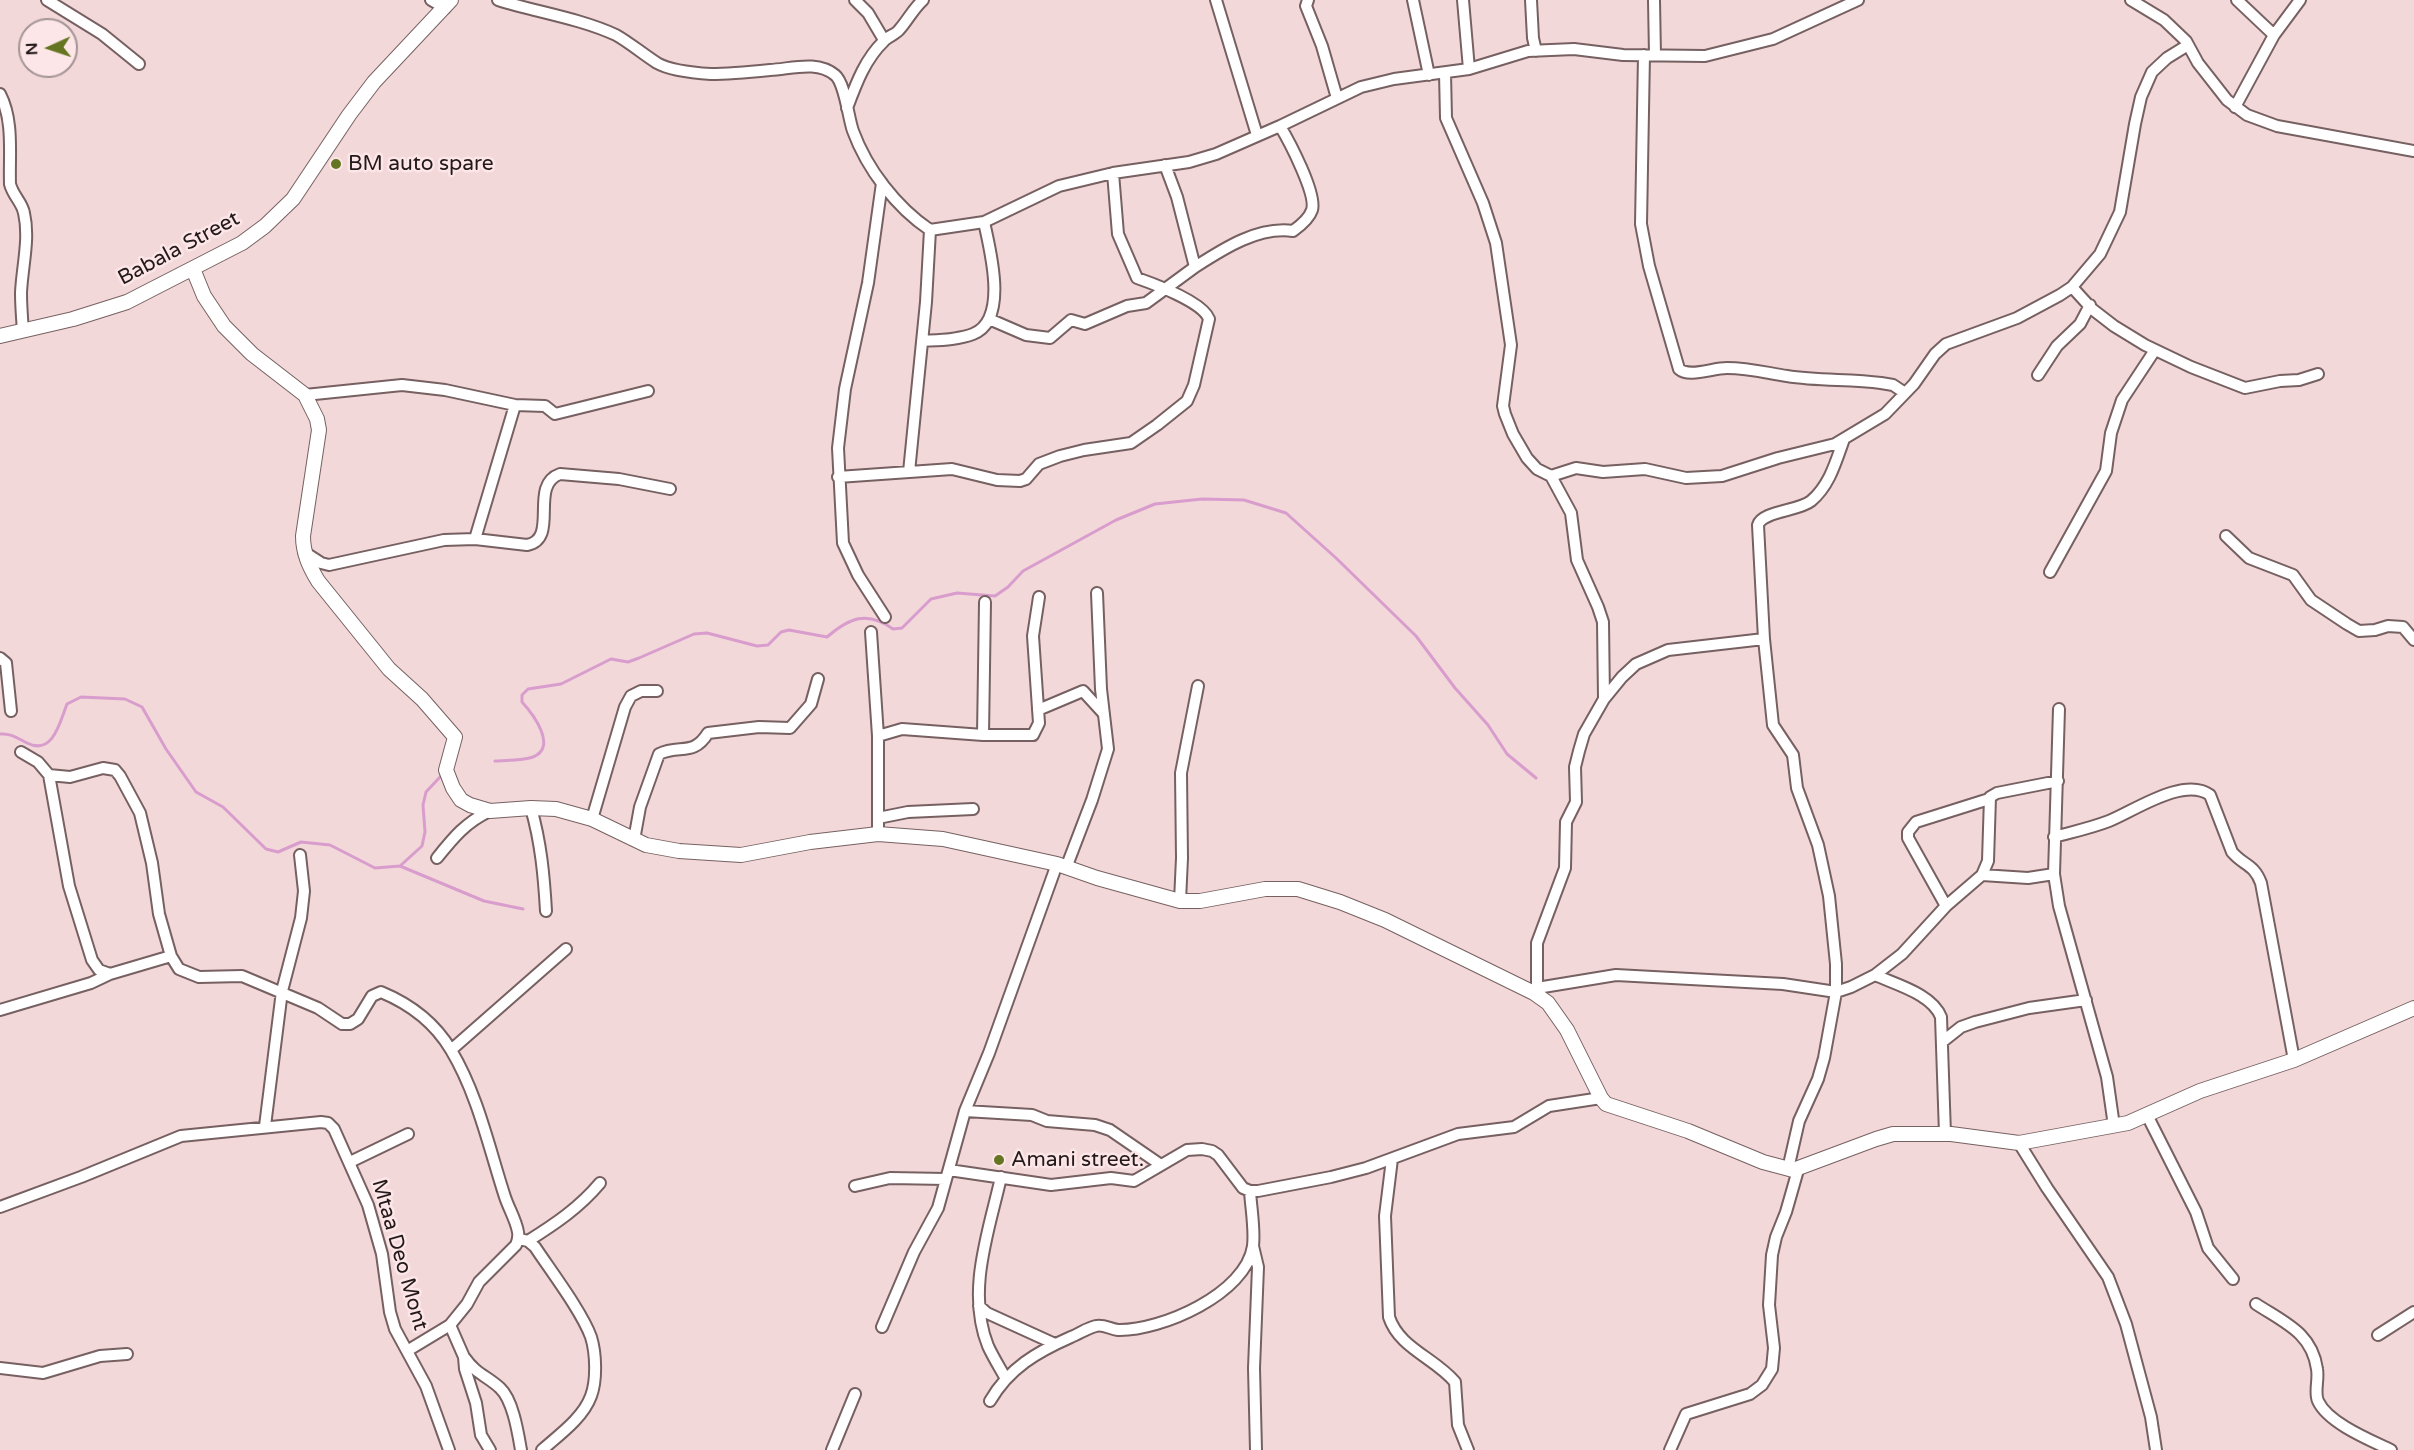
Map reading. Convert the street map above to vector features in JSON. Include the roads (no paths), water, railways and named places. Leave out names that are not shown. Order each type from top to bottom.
[{"type":"street","points":[[47,0],[102,34],[139,64]]},
{"type":"street","points":[[431,0],[448,4]]},
{"type":"street","points":[[498,0],[587,25],[616,36],[660,64],[679,70],[709,74],[797,66],[826,69],[841,81],[846,108],[862,153],[882,183],[918,222],[930,230],[984,222],[1059,186],[1113,173],[1189,162],[1216,154],[1361,87],[1394,79],[1469,69],[1528,51],[1574,49],[1649,55],[1705,56],[1773,39],[1858,0]]},
{"type":"street","points":[[855,0],[868,12],[885,39]]},
{"type":"street","points":[[846,108],[862,70],[885,39],[898,32],[915,7],[923,0]]},
{"type":"street","points":[[1216,0],[1257,135]]},
{"type":"street","points":[[1308,0],[1306,6],[1322,46],[1337,98]]},
{"type":"street","points":[[1413,0],[1429,75]]},
{"type":"street","points":[[1463,0],[1469,69]]},
{"type":"street","points":[[1531,0],[1536,51]]},
{"type":"street","points":[[1654,0],[1649,55],[1641,224],[1649,266],[1678,369],[1691,374],[1714,368],[1753,369],[1788,376],[1881,383],[1893,385],[1905,393]]},
{"type":"street","points":[[2131,0],[2164,20],[2188,45],[2198,63],[2227,100],[2247,115],[2277,126],[2414,151]]},
{"type":"street","points":[[2150,11],[2158,0]]},
{"type":"street","points":[[2237,0],[2274,35]]},
{"type":"street","points":[[2235,107],[2274,35],[2300,0]]},
{"type":"street","name":"Babala Street","points":[[0,336],[73,319],[127,302],[193,269],[265,226],[293,199],[374,82],[448,4]]},
{"type":"street","points":[[1551,476],[1576,468],[1603,472],[1645,469],[1686,478],[1722,476],[1778,458],[1820,449],[1844,439],[1885,414],[1921,376],[1935,354],[1946,344],[2017,318],[2041,306],[2072,287],[2100,254],[2120,212],[2141,97],[2152,72],[2167,58],[2188,45]]},
{"type":"street","points":[[1444,73],[1446,118],[1483,203],[1496,243],[1511,345],[1503,406],[1505,414],[1527,458],[1537,469],[1551,476],[1570,513],[1577,560],[1599,607],[1603,622],[1604,699]]},
{"type":"street","points":[[0,94],[10,125],[10,184],[25,215],[26,246],[21,292],[23,331]]},
{"type":"street","points":[[989,319],[1026,335],[1050,338],[1071,320],[1085,324],[1128,306],[1146,303],[1195,267],[1238,242],[1277,229],[1293,231],[1312,211],[1311,198],[1301,169],[1280,126]]},
{"type":"street","points":[[1165,165],[1177,197],[1195,267]]},
{"type":"street","points":[[838,477],[952,469],[997,480],[1020,481],[1026,479],[1039,464],[1084,450],[1131,443],[1187,400],[1191,393],[1209,319],[1203,310],[1166,289],[1137,278],[1118,234],[1113,173]]},
{"type":"street","points":[[882,183],[868,284],[840,418],[838,477],[843,543],[858,575],[885,617]]},
{"type":"street","points":[[922,341],[954,339],[975,333],[993,313],[994,285],[984,222]]},
{"type":"street","points":[[909,472],[930,230]]},
{"type":"street","points":[[193,269],[204,296],[224,326],[252,354],[305,395],[319,430],[305,517],[304,552],[318,581],[389,669],[422,699],[455,737],[446,770],[461,800],[490,811]]},
{"type":"street","points":[[2072,287],[2114,327],[2191,367],[2245,388],[2299,380],[2318,374]]},
{"type":"street","points":[[2038,375],[2057,346],[2080,324],[2090,305]]},
{"type":"street","points":[[2050,572],[2106,471],[2111,433],[2122,400],[2155,350]]},
{"type":"street","points":[[305,395],[402,385],[445,390],[515,405],[545,406],[555,414],[648,391]]},
{"type":"street","points":[[475,539],[515,405]]},
{"type":"street","points":[[1670,1450],[1686,1414],[1750,1394],[1762,1385],[1772,1369],[1774,1348],[1769,1305],[1772,1255],[1786,1212],[1799,1121],[1818,1079],[1836,992],[1833,927],[1818,845],[1797,788],[1792,755],[1773,725],[1764,639],[1758,531],[1759,521],[1801,507],[1811,501],[1828,480],[1844,439]]},
{"type":"street","points":[[304,552],[321,563],[329,565],[444,540],[475,539],[534,544],[539,538],[544,522],[546,484],[551,477],[560,474],[619,480],[670,489]]},
{"type":"street","points":[[2226,536],[2249,558],[2292,575],[2311,600],[2347,624],[2360,631],[2388,626],[2403,627],[2414,640]]},
{"type":"street","points":[[882,1327],[914,1252],[938,1208],[965,1111],[1061,866],[1105,761],[1108,743],[1104,715],[1097,593]]},
{"type":"street","points":[[878,736],[902,729],[983,735],[1033,735],[1039,723],[1033,636],[1039,597]]},
{"type":"street","points":[[983,735],[985,602]]},
{"type":"street","points":[[871,632],[878,736],[878,834]]},
{"type":"street","points":[[1536,990],[1537,943],[1565,868],[1566,822],[1576,802],[1575,767],[1584,734],[1604,699],[1636,663],[1668,650],[1764,639]]},
{"type":"street","points":[[0,658],[6,663],[11,711]]},
{"type":"street","points":[[634,840],[640,807],[658,754],[666,750],[689,750],[702,743],[708,733],[718,731],[759,727],[790,728],[812,704],[818,679]]},
{"type":"street","points":[[1180,901],[1182,858],[1180,773],[1198,686]]},
{"type":"street","points":[[592,819],[625,707],[631,696],[641,691],[657,691]]},
{"type":"street","points":[[1038,710],[1083,691],[1104,715]]},
{"type":"street","points":[[2060,709],[2054,874],[2059,906],[2107,1077],[2114,1126]]},
{"type":"street","points":[[21,752],[38,762],[49,775],[69,886],[86,946],[99,970],[110,974]]},
{"type":"street","points":[[49,775],[70,777],[103,768],[114,770],[120,776],[140,813],[152,863],[159,914],[171,956],[179,969],[199,977],[242,976],[318,1008],[342,1024],[350,1024],[358,1019],[372,996],[381,992],[403,1001],[432,1025],[451,1050],[482,1120],[518,1230],[523,1240],[536,1247],[591,1337],[594,1354],[594,1383],[591,1396],[573,1422],[542,1450]]},
{"type":"street","points":[[1946,906],[1908,838],[1908,832],[1916,822],[1989,799],[1997,793],[2058,781]]},
{"type":"street","points":[[2054,837],[2105,822],[2165,794],[2190,789],[2210,795],[2232,852],[2239,860],[2257,871],[2261,883],[2294,1060]]},
{"type":"street","points":[[1536,990],[1616,975],[1783,984],[1836,992],[1875,975],[1902,954],[1946,906],[1982,875],[1988,861],[1989,799]]},
{"type":"street","points":[[531,808],[544,866],[546,911]]},
{"type":"street","points":[[437,858],[458,832],[476,818],[490,811],[531,808],[556,809],[592,819],[646,845],[680,851],[741,855],[810,842],[878,834],[943,839],[1061,866],[1180,901],[1200,901],[1265,889],[1298,889],[1340,902],[1385,920],[1536,990],[1567,1030],[1601,1098],[1612,1107],[1688,1131],[1763,1162],[1793,1169],[1893,1134],[1944,1134],[2019,1143],[2114,1126],[2147,1115],[2200,1091],[2294,1060],[2414,1008]]},
{"type":"street","points":[[878,818],[909,812],[973,809]]},
{"type":"street","points":[[265,1126],[282,991],[301,918],[304,891],[300,855]]},
{"type":"street","points":[[1982,875],[2028,878],[2054,874]]},
{"type":"street","points":[[451,1050],[566,949]]},
{"type":"street","points":[[0,1010],[171,956]]},
{"type":"street","points":[[1875,975],[1937,1006],[1941,1017],[1944,1134]]},
{"type":"street","points":[[1942,1041],[1961,1027],[1975,1022],[2029,1008],[2086,1000]]},
{"type":"street","points":[[855,1186],[891,1178],[948,1174],[1001,1177],[1051,1185],[1111,1178],[1134,1181],[1187,1150],[1212,1150],[1243,1188],[1250,1191],[1277,1189],[1331,1177],[1392,1159],[1458,1134],[1514,1127],[1549,1106],[1601,1098]]},
{"type":"street","points":[[965,1111],[1032,1115],[1047,1121],[1095,1125],[1110,1130],[1161,1166]]},
{"type":"street","points":[[2147,1115],[2196,1212],[2208,1248],[2233,1279]]},
{"type":"street","name":"Mtaa Deo Mont","points":[[0,1207],[181,1136],[265,1126],[328,1123],[333,1128],[350,1162],[368,1205],[382,1254],[390,1312],[395,1329],[426,1386],[448,1450]]},
{"type":"street","points":[[350,1162],[408,1134]]},
{"type":"street","points":[[2019,1143],[2108,1277],[2126,1323],[2151,1417],[2156,1450]]},
{"type":"street","points":[[1392,1159],[1384,1216],[1389,1317],[1393,1329],[1402,1340],[1455,1382],[1458,1425],[1468,1450]]},
{"type":"street","points":[[1001,1177],[979,1276],[979,1306],[988,1346],[1006,1379]]},
{"type":"street","points":[[408,1351],[450,1325],[467,1304],[479,1282],[516,1245],[563,1219],[587,1199],[600,1183]]},
{"type":"street","points":[[1250,1191],[1253,1246],[1258,1267],[1254,1368],[1256,1450]]},
{"type":"street","points":[[990,1401],[1006,1379],[1031,1356],[1055,1344],[1098,1325],[1118,1330],[1156,1324],[1206,1303],[1222,1293],[1243,1270],[1253,1246]]},
{"type":"street","points":[[2256,1304],[2299,1332],[2310,1344],[2318,1374],[2316,1390],[2319,1404],[2335,1420],[2391,1450]]},
{"type":"street","points":[[979,1306],[1055,1344]]},
{"type":"street","points":[[2378,1335],[2414,1312]]},
{"type":"street","points":[[450,1325],[472,1369],[502,1389],[506,1395],[517,1425],[521,1450]]},
{"type":"street","points":[[0,1368],[43,1373],[100,1356],[127,1354]]},
{"type":"street","points":[[464,1357],[465,1369],[476,1403],[481,1436],[490,1450]]},
{"type":"street","points":[[832,1450],[855,1394]]},
{"type":"waterway","points":[[495,761],[533,757],[540,752],[543,746],[541,730],[522,702],[522,695],[528,689],[561,684],[611,659],[628,662],[694,634],[707,633],[757,646],[768,645],[781,632],[789,630],[827,637],[851,621],[866,618],[884,623],[893,629],[902,628],[931,599],[957,593],[995,596],[1008,587],[1023,571],[1116,520],[1155,504],[1202,499],[1244,500],[1286,513],[1416,636],[1455,688],[1488,725],[1507,754],[1536,778]]},
{"type":"waterway","points":[[0,734],[11,735],[36,746],[43,745],[54,735],[67,704],[81,697],[125,699],[142,707],[166,749],[196,792],[223,807],[266,849],[278,852],[301,842],[330,845],[375,868],[400,866],[484,901],[523,909]]},
{"type":"waterway","points":[[400,866],[422,846],[425,832],[423,805],[426,792],[441,776]]},
{"type":"place","name":"BM auto spare","points":[[336,164]]},
{"type":"place","name":"Amani street.","points":[[999,1160]]}]
